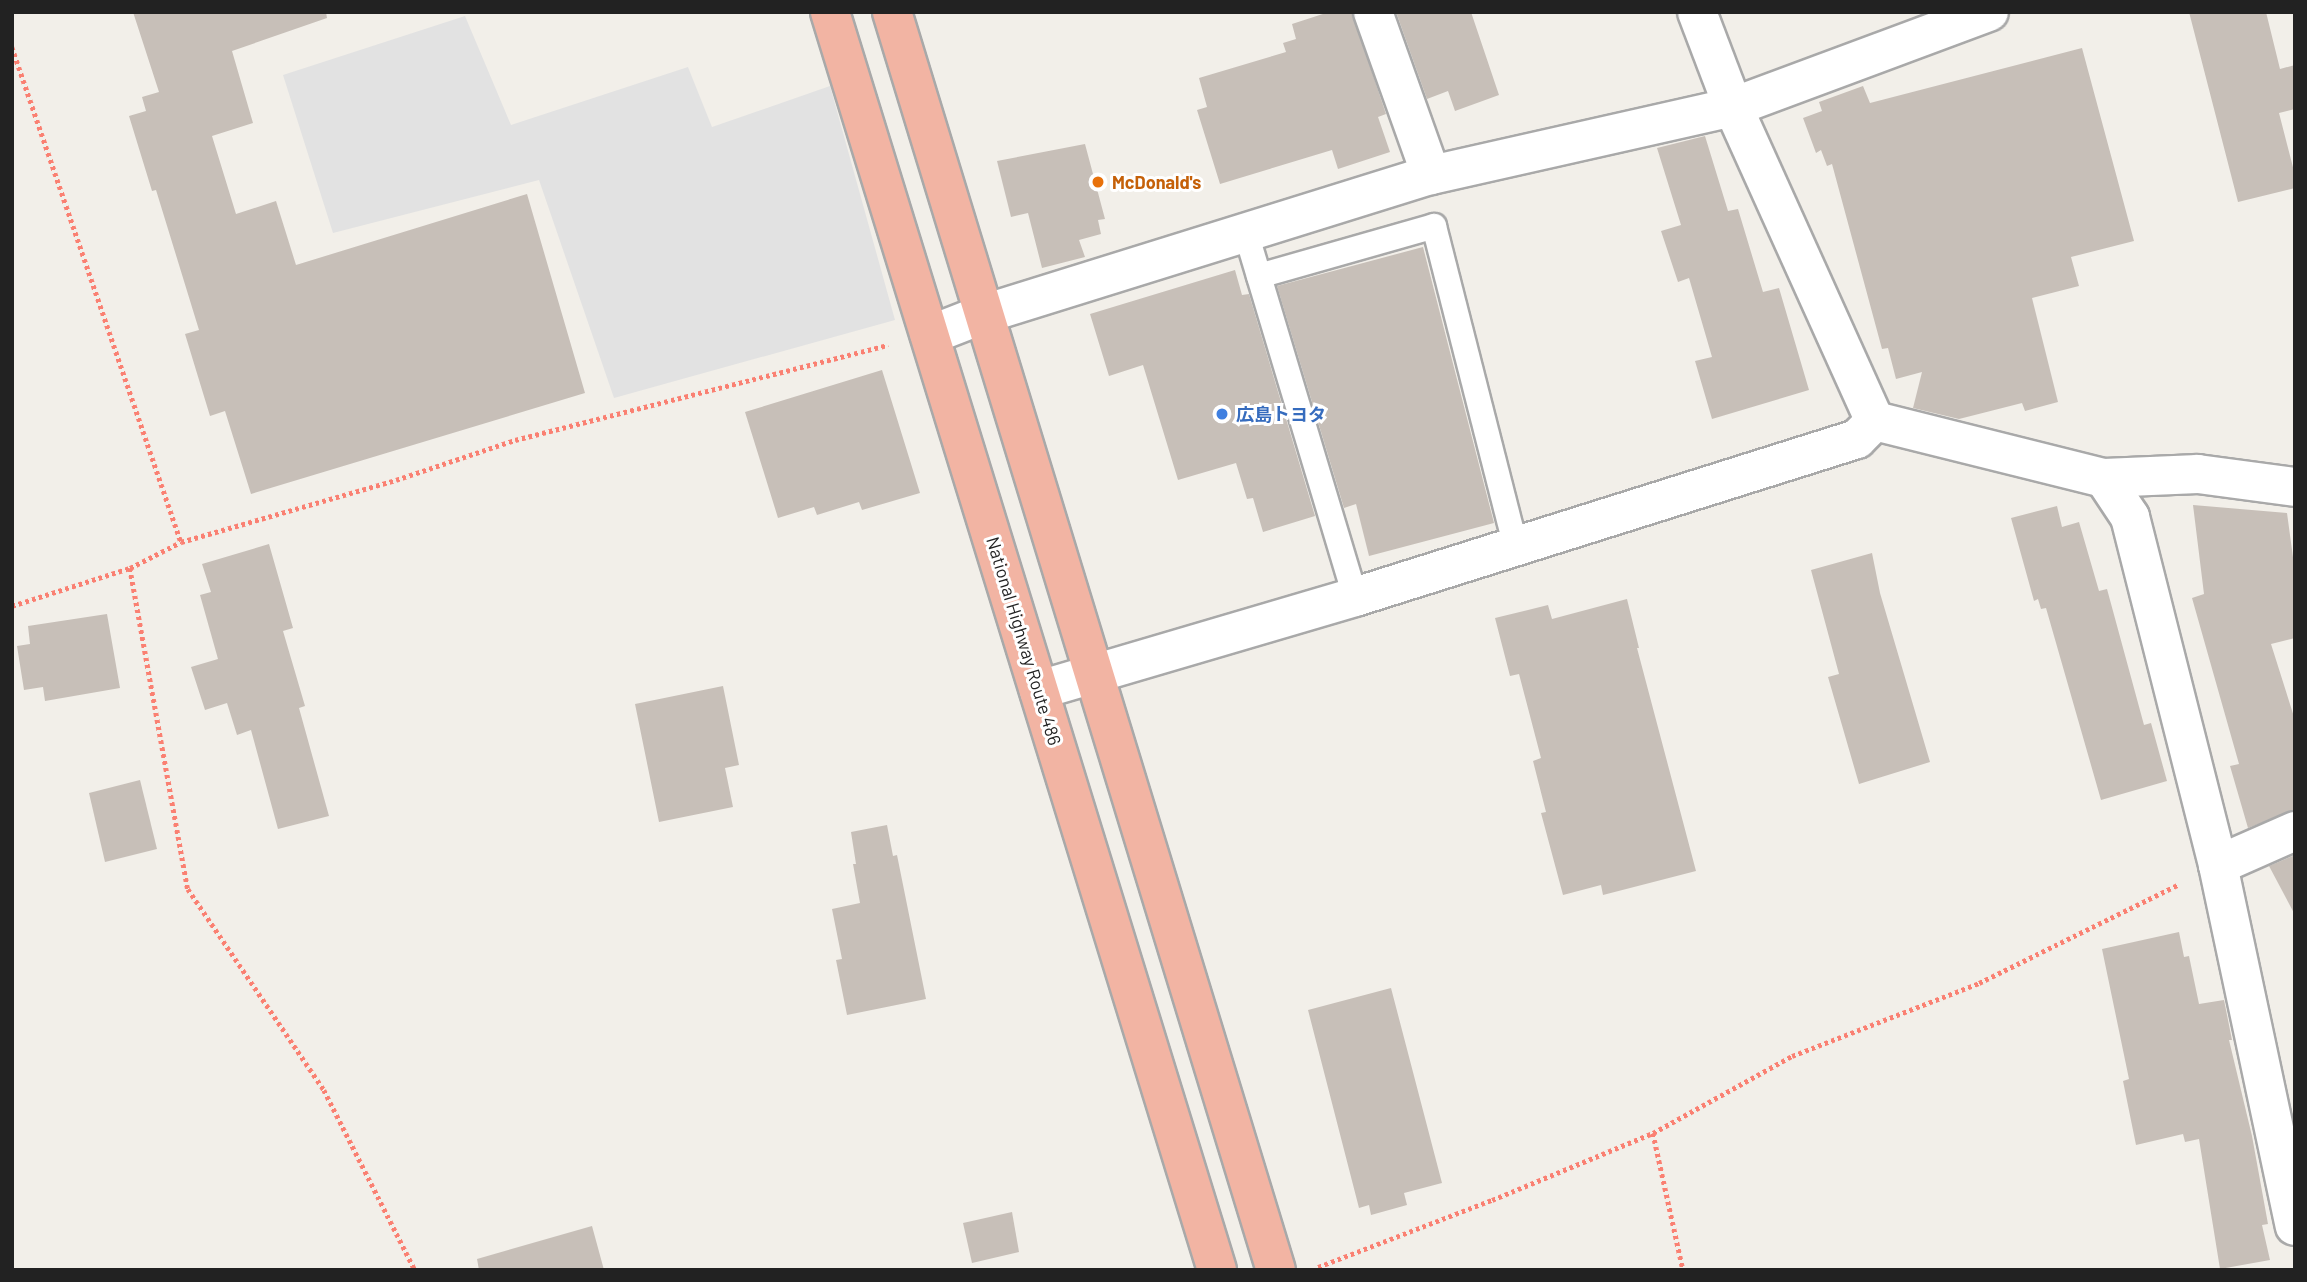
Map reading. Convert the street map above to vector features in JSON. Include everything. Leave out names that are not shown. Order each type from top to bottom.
[{"type":"highway","name":"National Highway Route 486","points":[[831,12],[1217,1270]]},
{"type":"highway","points":[[892,12],[1096,673],[1276,1270]]},
{"type":"street","points":[[1373,12],[1431,175]]},
{"type":"street","points":[[1697,12],[1733,107],[1875,421]]},
{"type":"street","points":[[930,335],[984,314],[1431,175],[1733,107],[1968,16]]},
{"type":"street","points":[[1875,421],[2104,478],[2198,474],[2295,487]]},
{"type":"street","points":[[1039,690],[1355,597],[1857,439],[1875,421]]},
{"type":"street","points":[[2104,478],[2130,517],[2218,865],[2295,1226]]},
{"type":"street","points":[[2218,865],[2295,831]]},
{"type":"lane","points":[[1259,276],[1434,226],[1516,547]]},
{"type":"lane","points":[[1246,233],[1355,597]]},
{"type":"path","points":[[12,47],[181,542]]},
{"type":"path","points":[[12,606],[131,568],[181,542],[396,480],[515,440],[930,335]]},
{"type":"path","points":[[131,568],[188,889],[324,1090],[415,1270]]},
{"type":"path","points":[[1311,1270],[1492,1200],[1653,1133],[1792,1056],[1979,983],[2218,865]]},
{"type":"path","points":[[1653,1133],[1683,1270]]},
{"type":"shaded area","points":[[465,16],[511,125],[688,67],[712,127],[830,86],[895,320],[614,398],[539,180],[333,233],[283,75]]},
{"type":"building","points":[[133,12],[326,12],[327,18],[232,51],[253,123],[212,136],[236,214],[276,201],[296,265],[527,194],[585,393],[251,494],[225,411],[210,416],[185,334],[199,330],[156,190],[152,191],[129,116],[146,111],[142,97],[159,92]]},
{"type":"building","points":[[1329,12],[1352,12],[1386,114],[1378,117],[1390,152],[1338,169],[1332,150],[1220,184],[1197,110],[1207,107],[1199,78],[1286,52],[1283,43],[1296,39],[1292,24]]},
{"type":"building","points":[[1396,12],[1471,12],[1499,95],[1455,111],[1448,91],[1427,99]]},
{"type":"building","points":[[2189,12],[2266,12],[2280,69],[2295,65],[2295,109],[2279,113],[2295,175],[2295,188],[2238,202]]},
{"type":"building","points":[[2082,48],[2134,241],[2071,257],[2079,286],[2032,298],[2058,402],[2025,411],[2022,403],[1959,419],[1913,408],[1922,372],[1896,379],[1888,348],[1882,349],[1832,164],[1827,166],[1821,150],[1816,153],[1803,118],[1822,111],[1819,102],[1863,86],[1870,103]]},
{"type":"building","points":[[1705,136],[1728,211],[1738,209],[1763,292],[1779,288],[1809,390],[1712,419],[1695,361],[1712,357],[1689,278],[1678,282],[1661,231],[1681,225],[1657,148]]},
{"type":"building","points":[[1085,144],[1105,219],[1098,220],[1101,234],[1079,240],[1085,257],[1042,268],[1028,213],[1011,217],[997,161]]},
{"type":"building","points":[[1423,247],[1494,523],[1369,556],[1356,504],[1344,508],[1277,286]]},
{"type":"building","points":[[1235,270],[1242,295],[1249,294],[1315,516],[1263,532],[1253,498],[1247,499],[1236,463],[1178,480],[1143,365],[1109,376],[1090,314]]},
{"type":"building","points":[[882,370],[920,493],[862,510],[859,502],[817,515],[814,507],[778,518],[745,412]]},
{"type":"building","points":[[2193,505],[2287,513],[2295,572],[2295,638],[2271,644],[2295,720],[2295,810],[2248,828],[2230,766],[2239,764],[2192,598],[2204,594]]},
{"type":"building","points":[[2057,506],[2062,527],[2079,522],[2099,591],[2107,589],[2144,725],[2151,723],[2167,781],[2101,800],[2046,608],[2041,609],[2038,599],[2034,601],[2011,518]]},
{"type":"building","points":[[269,544],[293,628],[283,631],[305,706],[299,708],[329,816],[278,829],[251,730],[237,735],[227,703],[205,710],[191,667],[218,659],[200,595],[211,592],[202,564]]},
{"type":"building","points":[[1872,553],[1880,593],[1930,762],[1859,784],[1828,677],[1839,674],[1811,570]]},
{"type":"building","points":[[1627,599],[1637,648],[1696,871],[1603,895],[1601,885],[1563,895],[1541,813],[1546,812],[1533,761],[1541,758],[1519,674],[1510,676],[1495,618],[1548,605],[1552,619]]},
{"type":"building","points":[[107,614],[120,688],[45,701],[43,687],[24,690],[17,646],[30,644],[28,626]]},
{"type":"building","points":[[723,686],[739,765],[725,768],[733,807],[659,822],[635,704]]},
{"type":"building","points":[[140,780],[157,849],[105,862],[89,793]]},
{"type":"building","points":[[887,825],[893,856],[897,855],[926,999],[847,1015],[836,960],[842,959],[832,909],[860,903],[851,832]]},
{"type":"building","points":[[2295,855],[2295,915],[2269,866]]},
{"type":"building","points":[[2179,932],[2184,957],[2189,956],[2199,1004],[2224,1000],[2232,1040],[2229,1040],[2252,1136],[2268,1224],[2262,1225],[2270,1260],[2220,1269],[2199,1139],[2185,1142],[2183,1134],[2136,1145],[2123,1081],[2129,1079],[2102,949]]},
{"type":"building","points":[[1391,988],[1442,1183],[1404,1193],[1407,1205],[1371,1215],[1369,1205],[1359,1208],[1308,1010]]},
{"type":"building","points":[[1012,1212],[1019,1252],[972,1263],[963,1223]]},
{"type":"building","points":[[592,1226],[604,1270],[479,1270],[477,1259]]},
{"type":"place","name":"McDonald's","points":[[1098,182]]},
{"type":"place","name":"広島トヨタ","points":[[1222,414]]}]
